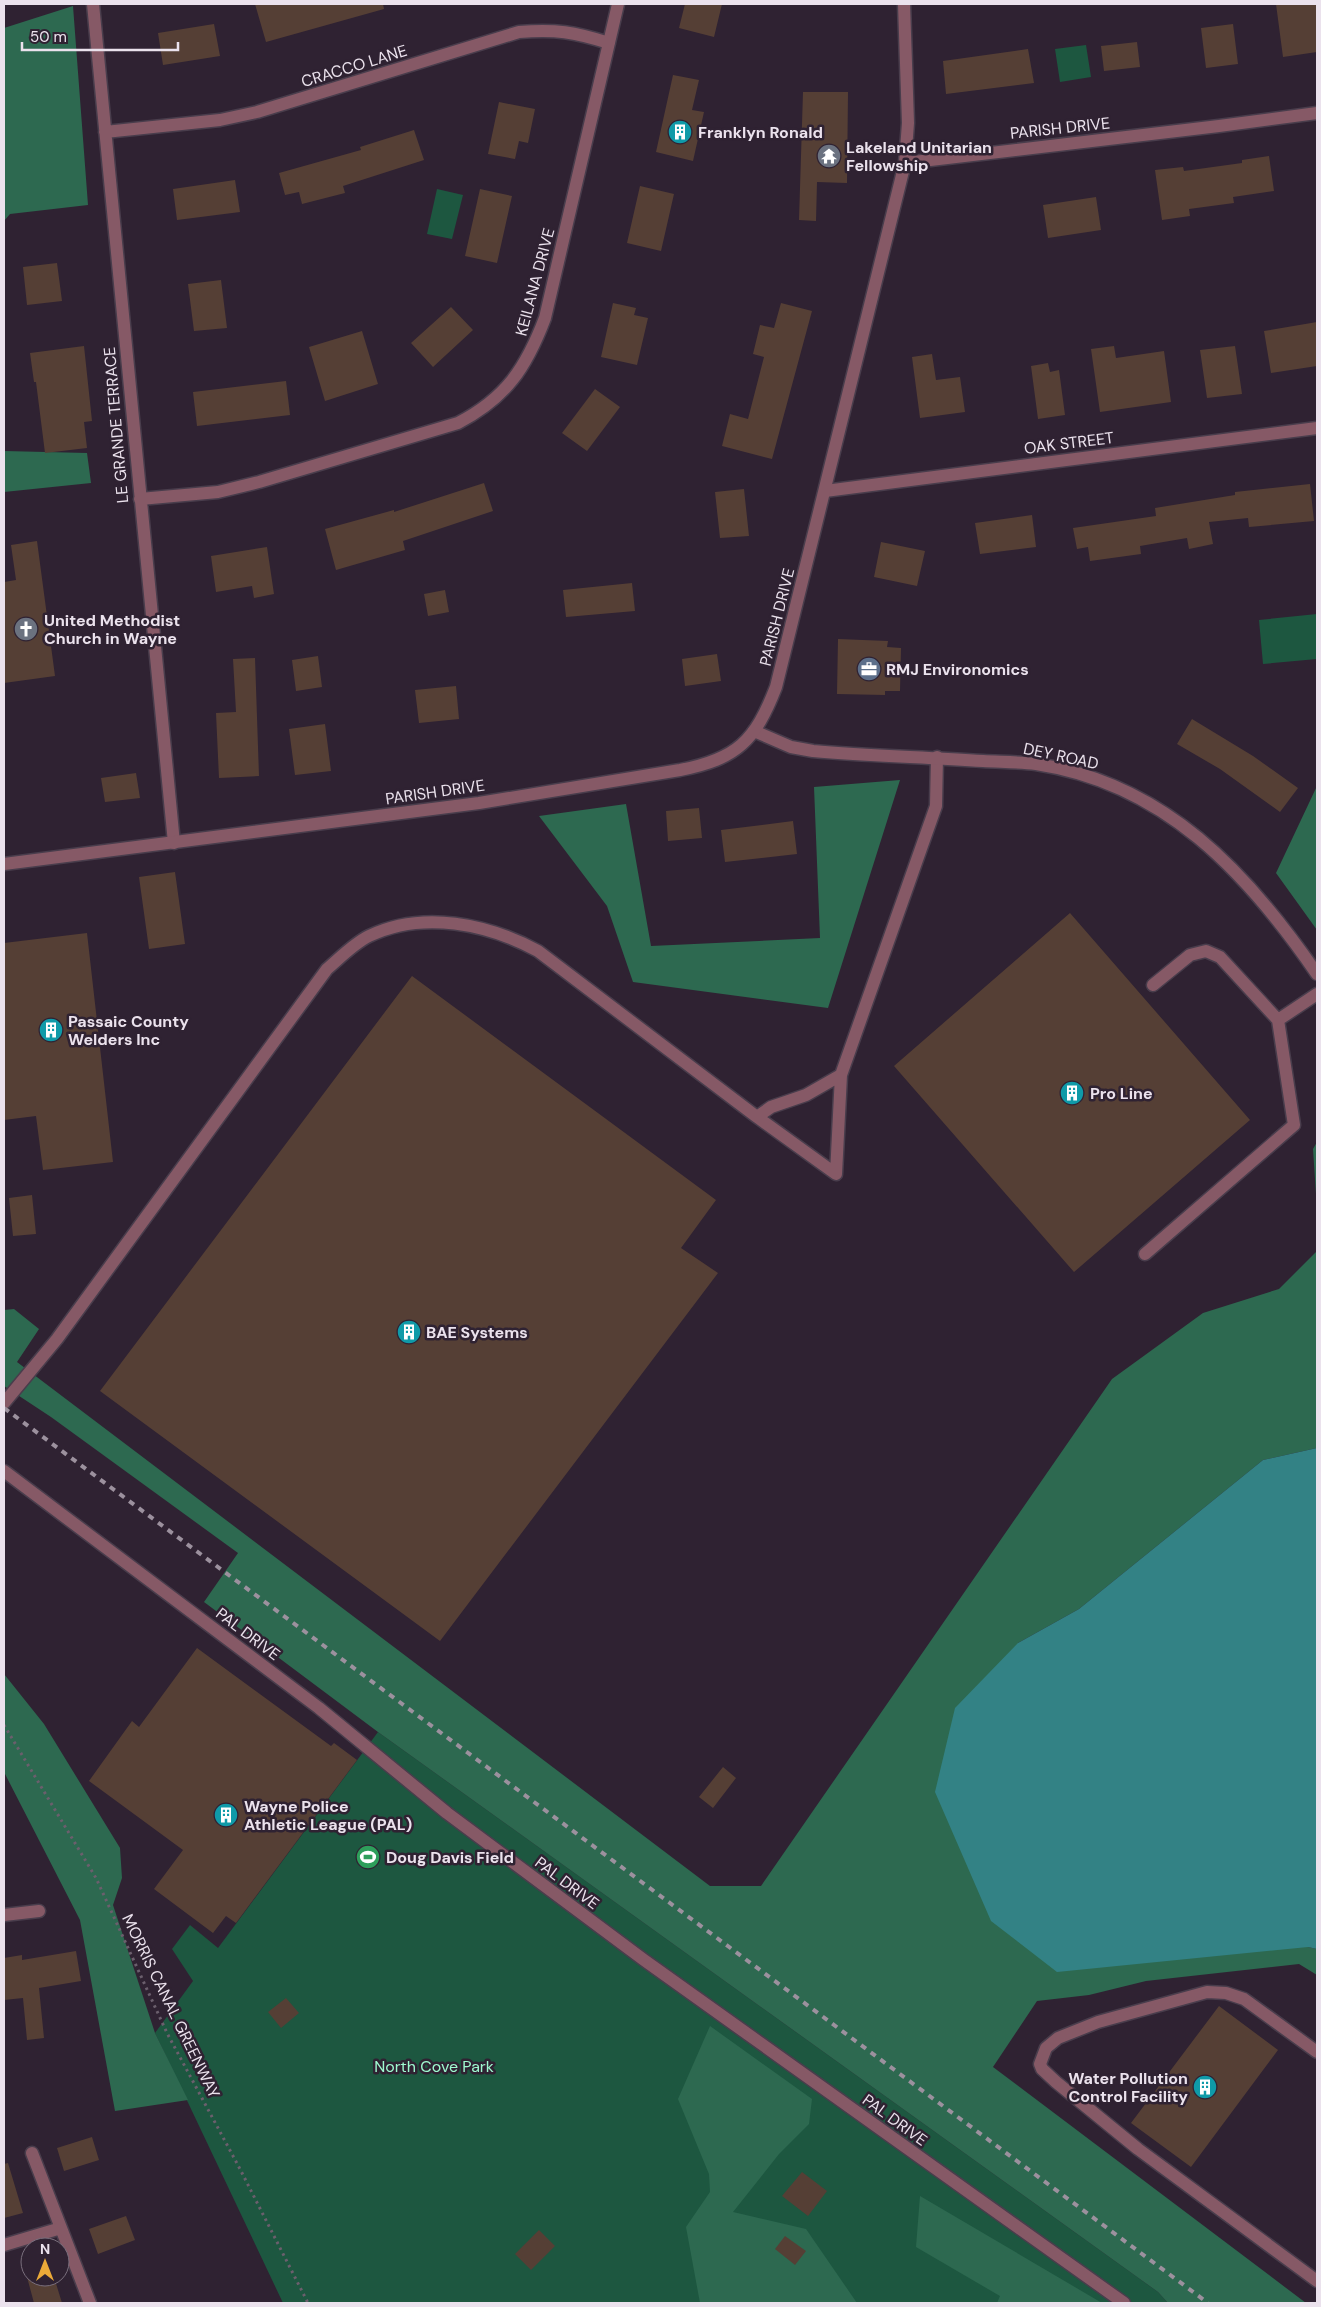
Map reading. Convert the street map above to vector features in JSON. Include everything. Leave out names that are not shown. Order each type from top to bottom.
[{"type":"street","name":"LE GRANDE TERRACE","points":[[93,4],[174,843]]},
{"type":"street","name":"KEILANA DRIVE","points":[[140,499],[218,492],[259,482],[458,423],[480,411],[501,394],[519,373],[534,347],[545,318],[618,4]]},
{"type":"street","points":[[904,4],[908,123],[905,163]]},
{"type":"street","name":"CRACCO LANE","points":[[105,132],[220,120],[257,112],[519,32],[547,30],[574,32],[609,43]]},
{"type":"street","name":"PARISH DRIVE","points":[[4,864],[479,803],[680,770],[704,765],[736,750],[754,731],[767,710],[776,688],[905,163],[1317,113]]},
{"type":"street","name":"OAK STREET","points":[[825,491],[1317,428]]},
{"type":"street","name":"DEY ROAD","points":[[754,731],[791,747],[814,751],[853,755],[1035,764],[1076,772],[1117,786],[1155,806],[1192,831],[1227,861],[1259,896],[1317,974]]},
{"type":"street","points":[[4,1403],[57,1338],[327,969],[367,937],[383,931],[417,924],[462,924],[483,928],[520,942],[538,952],[836,1174],[841,1074],[936,806],[937,758]]},
{"type":"street","points":[[1145,1254],[1294,1126],[1278,1020],[1220,957],[1206,951],[1190,955],[1153,985]]},
{"type":"street","points":[[1278,1020],[1317,994]]},
{"type":"street","points":[[757,1117],[771,1107],[806,1095],[841,1074]]},
{"type":"street","name":"PAL DRIVE","points":[[4,1471],[319,1708],[446,1812],[636,1955],[1124,2303]]},
{"type":"street","points":[[4,1915],[39,1911]]},
{"type":"street","points":[[1317,2052],[1244,1999],[1226,1993],[1207,1992],[1098,2022],[1058,2038],[1046,2048],[1040,2064],[1042,2069],[1056,2082],[1138,2149],[1317,2281]]},
{"type":"street","points":[[32,2153],[90,2303]]},
{"type":"street","points":[[4,2245],[61,2228]]},
{"type":"path","name":"MORRIS CANAL GREENWAY","points":[[4,1724],[96,1878],[167,2033],[240,2169],[308,2303]]},
{"type":"green space","points":[[1086,45],[1091,77],[1060,82],[1055,49]]},
{"type":"green space","points":[[437,189],[463,195],[452,239],[427,234]]},
{"type":"green space","points":[[1317,614],[1317,659],[1263,664],[1259,620]]},
{"type":"green space","name":"North Cove Park","points":[[378,1732],[1158,2292],[1168,2303],[283,2303],[155,2033],[193,1981],[172,1949],[190,1925],[218,1948]]},
{"type":"shaded area","points":[[73,6],[88,205],[10,214],[4,221],[4,28]]},
{"type":"shaded area","points":[[4,451],[87,453],[91,483],[4,492]]},
{"type":"shaded area","points":[[900,780],[828,1008],[633,982],[607,906],[539,816],[626,804],[651,946],[820,938],[814,787]]},
{"type":"shaded area","points":[[1317,786],[1317,930],[1276,873]]},
{"type":"shaded area","points":[[1317,1142],[1317,1209],[1313,1149]]},
{"type":"shaded area","points":[[1317,1251],[1317,1448],[1263,1460],[1079,1609],[1018,1643],[1308,1947],[1317,1949],[1317,1975],[1299,1964],[1146,1981],[1089,1995],[1037,2001],[993,2067],[1306,2303],[1168,2303],[1158,2292],[378,1732],[204,1602],[238,1553],[51,1417],[4,1386],[4,1310],[14,1309],[39,1329],[17,1362],[710,1886],[761,1886],[1112,1379],[1203,1313],[1279,1289]]},
{"type":"shaded area","points":[[1317,1448],[1317,1949],[1308,1947],[1057,1972],[991,1921],[935,1792],[955,1708],[1018,1643],[1079,1609],[1263,1460]]},
{"type":"shaded area","points":[[4,1674],[44,1724],[120,1848],[122,1878],[113,1905],[155,2033],[188,2100],[115,2111],[80,1920],[4,1772]]},
{"type":"shaded area","points":[[710,2026],[812,2099],[809,2124],[779,2154],[733,2212],[806,2229],[857,2303],[700,2303],[686,2227],[710,2192],[709,2174],[678,2099]]},
{"type":"shaded area","points":[[920,2196],[1102,2303],[997,2303],[1000,2296],[916,2247]]},
{"type":"building","points":[[255,4],[383,4],[384,9],[266,42]]},
{"type":"building","points":[[685,4],[722,4],[714,37],[679,28]]},
{"type":"building","points":[[1276,4],[1317,4],[1317,52],[1283,57]]},
{"type":"building","points":[[214,24],[220,56],[163,65],[158,33]]},
{"type":"building","points":[[1233,24],[1238,64],[1206,68],[1201,28]]},
{"type":"building","points":[[1137,42],[1140,67],[1104,71],[1101,46]]},
{"type":"building","points":[[1028,49],[1034,83],[946,94],[943,61]]},
{"type":"building","name":"Franklyn Ronald","points":[[673,75],[699,80],[692,110],[704,112],[693,161],[656,152]]},
{"type":"building","name":"Lakeland Unitarian Fellowship","points":[[803,92],[848,92],[847,183],[817,182],[816,221],[799,220]]},
{"type":"building","points":[[499,102],[535,109],[528,143],[519,141],[515,159],[488,154]]},
{"type":"building","points":[[414,130],[424,160],[343,186],[345,193],[302,204],[299,192],[285,195],[279,173],[361,150],[360,147]]},
{"type":"building","points":[[1269,156],[1274,191],[1233,197],[1234,203],[1189,209],[1190,216],[1162,220],[1155,170],[1183,167],[1184,171],[1242,163],[1242,160]]},
{"type":"building","points":[[235,180],[240,212],[177,220],[173,189]]},
{"type":"building","points":[[640,186],[674,194],[661,251],[627,243]]},
{"type":"building","points":[[480,189],[512,196],[497,263],[465,256]]},
{"type":"building","points":[[1096,197],[1101,230],[1048,238],[1043,205]]},
{"type":"building","points":[[57,263],[62,301],[27,305],[23,267]]},
{"type":"building","points":[[221,280],[227,328],[194,331],[188,284]]},
{"type":"building","points":[[613,303],[636,308],[634,315],[648,318],[637,365],[601,357]]},
{"type":"building","points":[[781,303],[812,311],[772,459],[722,446],[730,414],[748,419],[764,357],[753,354],[760,325],[774,328]]},
{"type":"building","points":[[451,307],[473,330],[433,367],[411,343]]},
{"type":"building","points":[[1317,322],[1317,366],[1271,373],[1264,331]]},
{"type":"building","points":[[362,331],[378,384],[325,401],[309,347]]},
{"type":"building","points":[[84,346],[92,421],[84,422],[87,448],[45,453],[36,382],[34,382],[30,353]]},
{"type":"building","points":[[1114,346],[1116,358],[1164,351],[1171,402],[1100,412],[1091,349]]},
{"type":"building","points":[[1235,346],[1242,394],[1207,398],[1200,350]]},
{"type":"building","points":[[932,354],[936,380],[960,377],[965,412],[920,418],[912,357]]},
{"type":"building","points":[[1048,363],[1050,372],[1059,370],[1065,415],[1038,419],[1031,366]]},
{"type":"building","points":[[286,381],[290,415],[197,426],[193,392]]},
{"type":"building","points":[[595,389],[620,407],[587,451],[562,433]]},
{"type":"building","points":[[484,483],[493,511],[403,541],[405,550],[336,570],[325,529],[394,510],[394,512]]},
{"type":"building","points":[[1310,484],[1314,521],[1249,527],[1248,518],[1209,522],[1213,544],[1189,549],[1187,538],[1140,546],[1141,554],[1090,561],[1088,547],[1077,549],[1073,528],[1156,516],[1155,508],[1235,495],[1235,492]]},
{"type":"building","points":[[744,489],[749,536],[720,538],[715,492]]},
{"type":"building","points":[[1032,515],[1036,547],[980,554],[975,523]]},
{"type":"building","name":"United Methodist Church in Wayne","points":[[37,541],[55,676],[4,683],[4,582],[16,580],[11,545]]},
{"type":"building","points":[[881,542],[925,551],[917,586],[874,577]]},
{"type":"building","points":[[267,547],[274,594],[254,598],[252,586],[216,592],[211,556]]},
{"type":"building","points":[[632,583],[635,611],[566,617],[563,590]]},
{"type":"building","points":[[445,590],[449,612],[428,616],[424,594]]},
{"type":"building","name":"RMJ Environomics","points":[[838,639],[888,641],[887,647],[901,648],[900,691],[885,691],[885,695],[837,694]]},
{"type":"building","points":[[717,654],[721,681],[685,686],[682,659]]},
{"type":"building","points":[[318,656],[322,687],[296,691],[292,660]]},
{"type":"building","points":[[255,658],[259,776],[219,778],[216,713],[236,712],[233,659]]},
{"type":"building","points":[[456,686],[459,719],[419,723],[415,690]]},
{"type":"building","points":[[1192,719],[1253,756],[1298,788],[1280,812],[1220,769],[1177,744]]},
{"type":"building","points":[[325,724],[331,771],[295,775],[289,729]]},
{"type":"building","points":[[136,773],[140,798],[105,802],[101,778]]},
{"type":"building","points":[[699,808],[702,838],[668,841],[666,811]]},
{"type":"building","points":[[793,821],[797,854],[725,862],[721,830]]},
{"type":"building","points":[[175,872],[185,944],[149,949],[139,877]]},
{"type":"building","name":"Pro Line","points":[[1070,913],[1250,1120],[1074,1272],[894,1066]]},
{"type":"building","name":"Passaic County Welders Inc","points":[[87,933],[113,1162],[43,1170],[36,1116],[4,1120],[4,943]]},
{"type":"building","name":"BAE Systems","points":[[412,976],[716,1200],[681,1248],[718,1273],[440,1641],[100,1391]]},
{"type":"building","points":[[32,1195],[36,1234],[13,1236],[9,1198]]},
{"type":"building","name":"Wayne Police Athletic League (PAL)","points":[[197,1648],[331,1746],[334,1743],[357,1760],[236,1923],[226,1916],[213,1933],[154,1889],[183,1850],[89,1781],[132,1721],[139,1727]]},
{"type":"building","points":[[723,1767],[736,1778],[713,1808],[699,1797]]},
{"type":"building","points":[[76,1951],[81,1981],[39,1988],[44,2038],[27,2040],[23,1998],[4,2000],[4,1958],[22,1955],[22,1960]]},
{"type":"building","points":[[286,1998],[299,2013],[281,2028],[268,2012]]},
{"type":"building","name":"Water Pollution Control Facility","points":[[1219,2006],[1278,2050],[1191,2167],[1131,2123]]},
{"type":"building","points":[[92,2137],[99,2160],[64,2171],[57,2148]]},
{"type":"building","points":[[8,2163],[23,2213],[4,2218],[4,2164]]},
{"type":"building","points":[[802,2172],[827,2191],[808,2216],[782,2196]]},
{"type":"building","points":[[126,2216],[135,2240],[98,2254],[89,2229]]},
{"type":"building","points":[[539,2230],[555,2246],[531,2270],[515,2254]]},
{"type":"building","points":[[785,2236],[806,2251],[795,2265],[775,2249]]},
{"type":"building","points":[[30,2287],[57,2287],[62,2303],[34,2303]]},
{"type":"railway","points":[[4,1408],[1208,2303]]},
{"type":"place","name":"Franklyn Ronald","points":[[680,132]]},
{"type":"place","name":"Lakeland Unitarian Fellowship","points":[[829,156]]},
{"type":"place","name":"United Methodist Church in Wayne","points":[[26,629]]},
{"type":"place","name":"RMJ Environomics","points":[[869,669]]},
{"type":"place","name":"Passaic County Welders Inc","points":[[51,1030]]},
{"type":"place","name":"Pro Line","points":[[1072,1093]]},
{"type":"place","name":"BAE Systems","points":[[409,1332]]},
{"type":"place","name":"Wayne Police Athletic League (PAL)","points":[[226,1815]]},
{"type":"place","name":"Doug Davis Field","points":[[368,1857]]},
{"type":"place","name":"Water Pollution Control Facility","points":[[1205,2087]]}]
